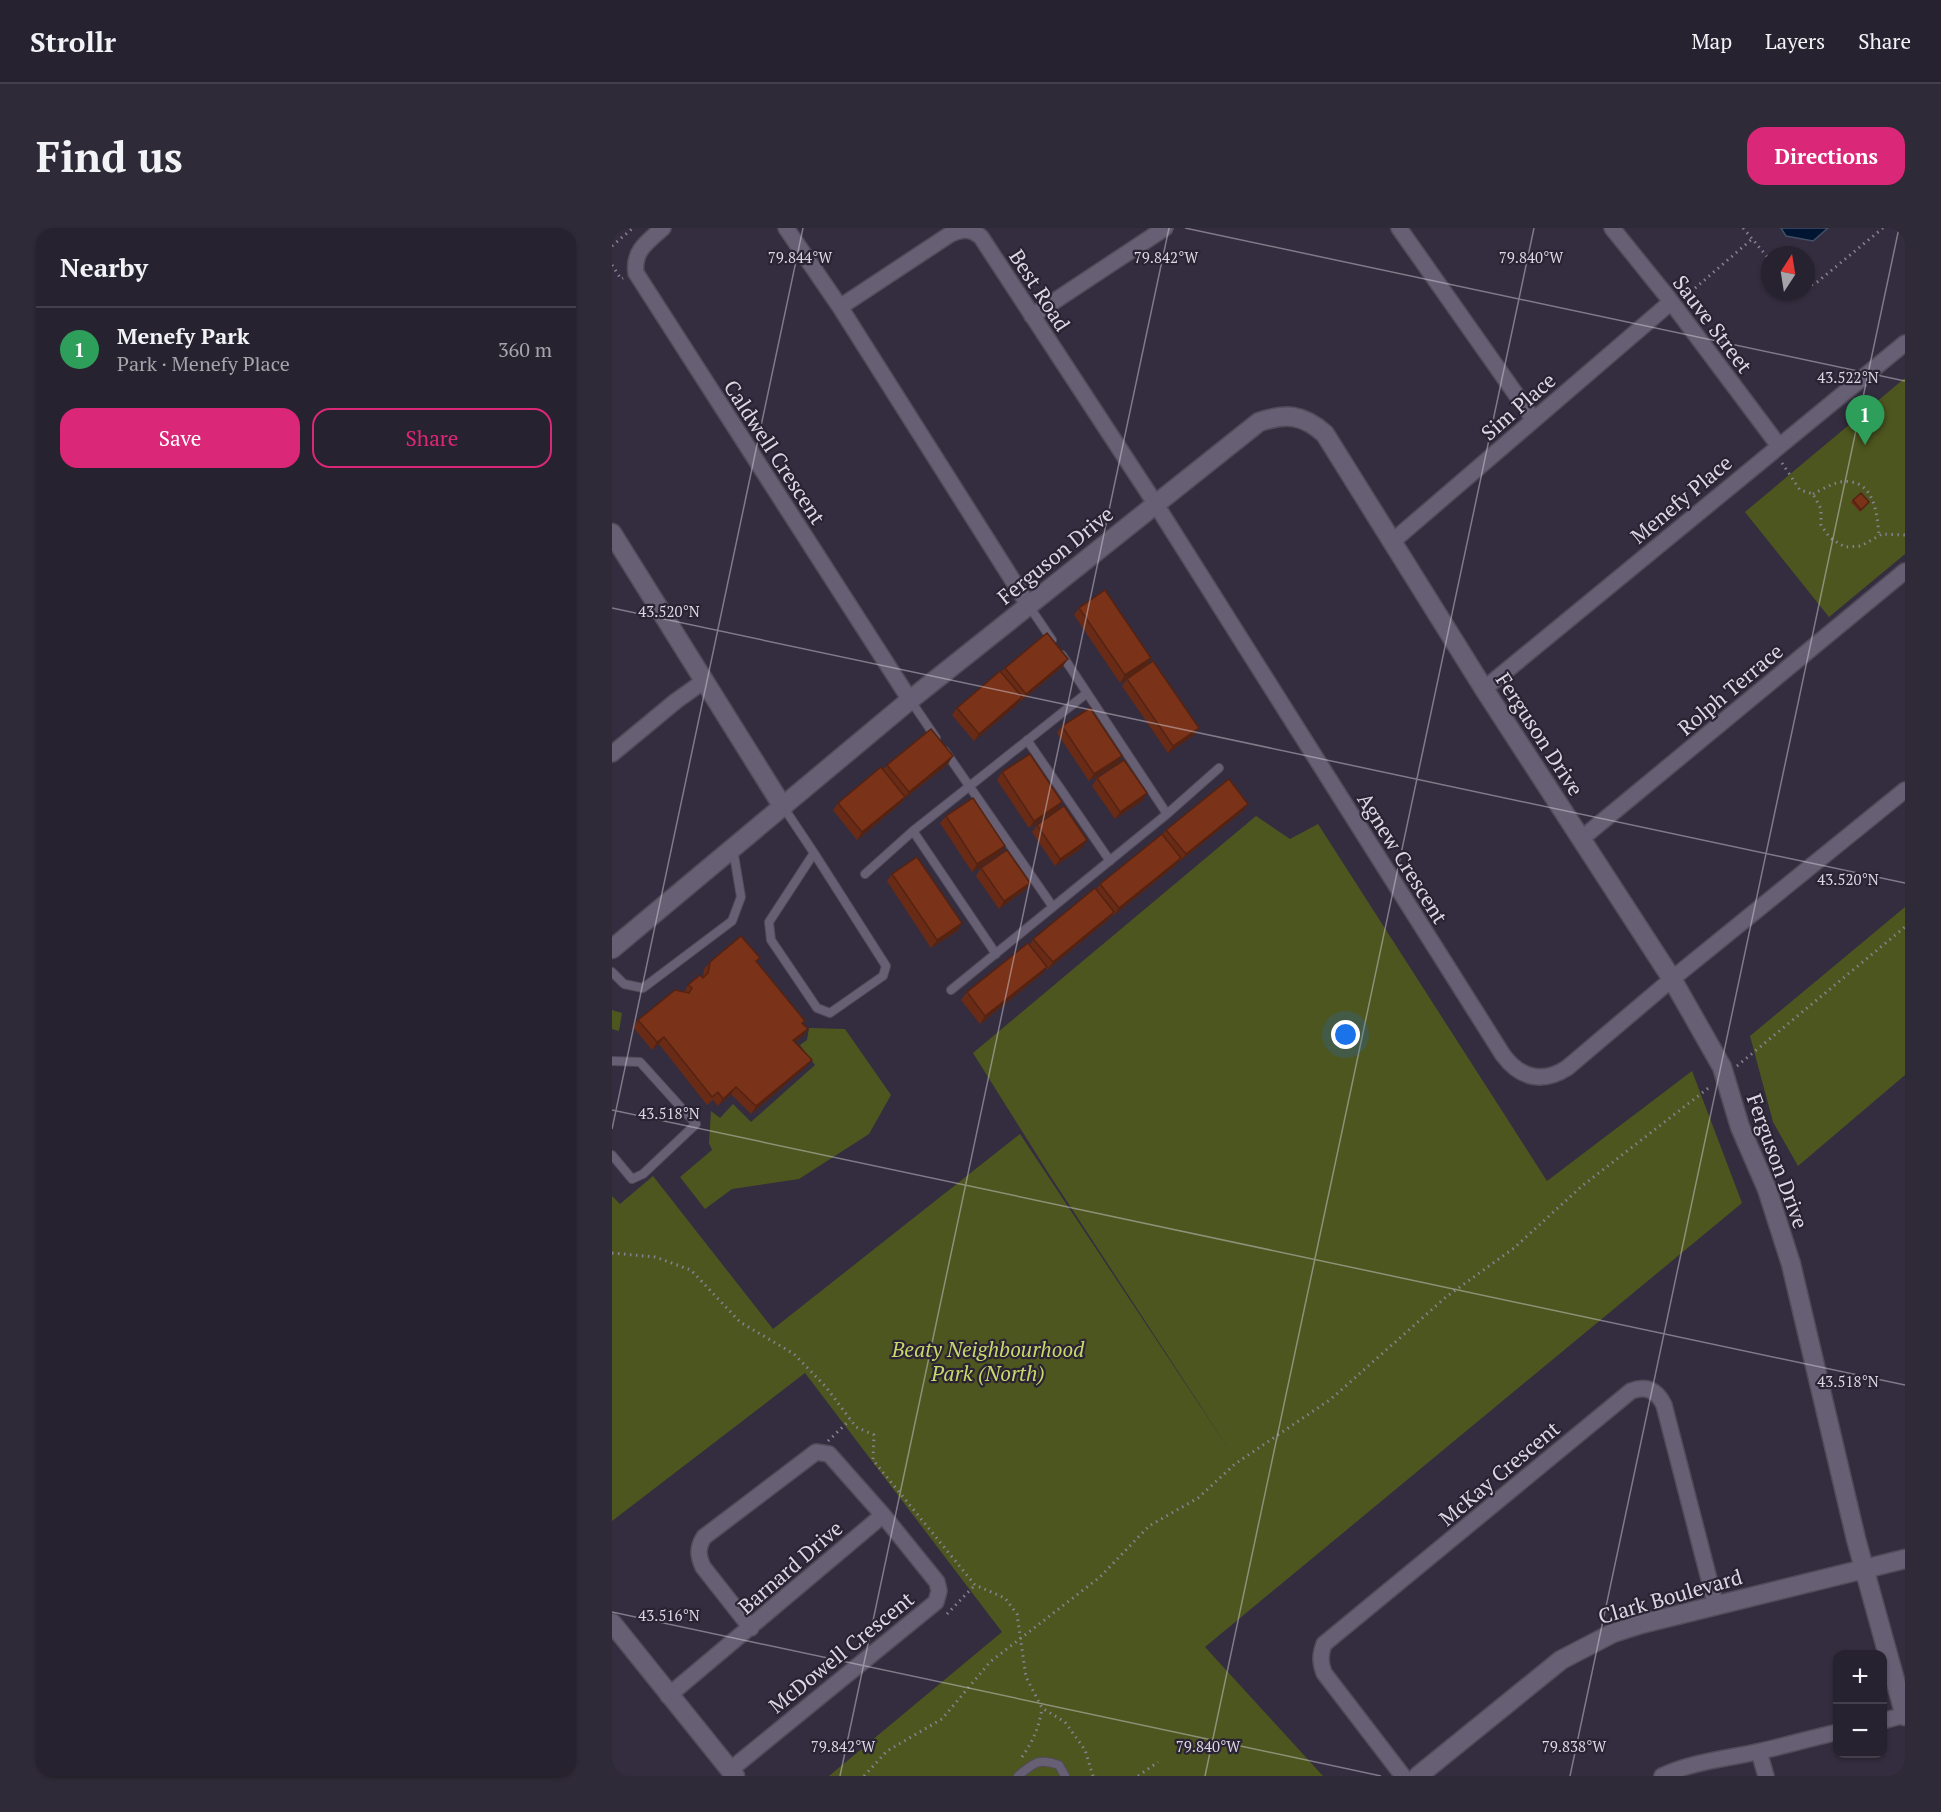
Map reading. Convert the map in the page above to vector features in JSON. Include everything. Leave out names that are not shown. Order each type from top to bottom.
[{"type":"street","name":"Caldwell Crescent","points":[[663,228],[642,246],[636,256],[636,273],[910,700]]},
{"type":"street","points":[[786,228],[840,307],[1029,606]]},
{"type":"street","points":[[1032,316],[1165,228]]},
{"type":"street","points":[[1399,228],[1534,420]]},
{"type":"street","name":"Sauve Street","points":[[1612,228],[1673,304],[1776,449]]},
{"type":"street","name":"Best Road","points":[[840,307],[949,235],[968,230],[981,237],[1155,503]]},
{"type":"street","name":"Sim Place","points":[[1393,541],[1673,304]]},
{"type":"street","name":"Menefy Place","points":[[1484,689],[1905,343]]},
{"type":"street","name":"Ferguson Drive","points":[[612,949],[910,700],[1259,422],[1276,416],[1298,417],[1314,424],[1325,434],[1484,689],[1672,979],[1722,1067],[1740,1127],[1767,1189],[1791,1264],[1864,1569],[1905,1715]]},
{"type":"street","name":"Agnew Crescent","points":[[1155,503],[1513,1068],[1541,1077],[1556,1075],[1672,979]]},
{"type":"street","points":[[612,533],[783,807]]},
{"type":"street","name":"Rolph Terrace","points":[[1581,839],[1905,572]]},
{"type":"street","points":[[612,754],[704,681]]},
{"type":"street","points":[[1672,979],[1905,790]]},
{"type":"street","name":"McKay Crescent","points":[[1403,1776],[1324,1673],[1320,1654],[1324,1644],[1631,1391],[1640,1388],[1650,1389],[1660,1396],[1668,1416],[1716,1605]]},
{"type":"street","points":[[751,1628],[703,1567],[698,1556],[700,1544],[704,1537],[816,1452]]},
{"type":"street","name":"McDowell Crescent","points":[[732,1773],[936,1602],[939,1591],[937,1582],[883,1515],[829,1454],[816,1452]]},
{"type":"street","name":"Barnard Drive","points":[[668,1696],[883,1515]]},
{"type":"street","name":"Clark Boulevard","points":[[1418,1776],[1537,1678],[1586,1645],[1641,1624],[1905,1559]]},
{"type":"street","points":[[612,1623],[668,1696],[732,1773]]},
{"type":"street","points":[[1887,1720],[1905,1715]]},
{"type":"street","points":[[1662,1776],[1715,1759],[1759,1752],[1833,1733]]},
{"type":"street","points":[[1759,1752],[1766,1776]]},
{"type":"lane","points":[[1029,606],[1167,814]]},
{"type":"lane","points":[[865,874],[913,831],[1086,693]]},
{"type":"lane","points":[[910,700],[1053,907]]},
{"type":"lane","points":[[1027,740],[1110,861]]},
{"type":"lane","points":[[951,990],[1167,814],[1219,768]]},
{"type":"lane","points":[[783,807],[814,854],[886,966],[883,976],[830,1013],[817,1008],[771,940],[768,922],[814,854]]},
{"type":"lane","points":[[913,831],[996,954]]},
{"type":"lane","points":[[612,972],[624,984],[644,988],[732,921],[741,897],[733,847]]},
{"type":"lane","points":[[612,1061],[640,1062],[696,1124],[643,1174],[632,1179],[612,1155]]},
{"type":"lane","points":[[1018,1776],[1032,1764],[1045,1760],[1059,1765],[1065,1776]]},
{"type":"path","points":[[612,246],[633,228]]},
{"type":"path","points":[[1743,228],[1761,250]]},
{"type":"path","points":[[1815,283],[1883,228]]},
{"type":"path","points":[[1673,304],[1752,239]]},
{"type":"path","points":[[1776,449],[1800,490],[1813,494],[1839,482],[1854,483],[1866,490],[1874,500],[1879,536]]},
{"type":"path","points":[[1813,494],[1821,509],[1821,525],[1830,538],[1845,547],[1861,546],[1879,536],[1905,535]]},
{"type":"path","points":[[864,1776],[887,1751],[942,1719],[990,1662],[1100,1577],[1149,1526],[1198,1498],[1235,1464],[1331,1399],[1446,1297],[1514,1248],[1582,1186],[1724,1076],[1905,927]]},
{"type":"path","points":[[612,1253],[655,1257],[691,1270],[740,1322],[794,1354],[826,1387],[856,1427],[874,1435],[873,1460],[975,1585],[1005,1598],[1017,1614],[1026,1677],[1042,1708],[1065,1722],[1085,1750],[1093,1776]]},
{"type":"path","points":[[816,1452],[850,1420]]},
{"type":"path","points":[[936,1602],[946,1614],[975,1585]]},
{"type":"path","points":[[1022,1758],[1034,1740],[1040,1725],[1042,1708]]},
{"type":"path","points":[[1138,1776],[1158,1762]]},
{"type":"green space","points":[[1905,378],[1905,554],[1829,617],[1745,512]]},
{"type":"green space","name":"Beaty Neighbourhood Park (North)","points":[[1256,816],[1290,839],[1318,824],[1547,1181],[1692,1071],[1742,1203],[1205,1647],[1323,1776],[829,1776],[1002,1632],[805,1373],[612,1521],[612,1196],[620,1204],[653,1176],[773,1329],[1020,1134],[1236,1460],[1049,1174],[973,1053]]},
{"type":"green space","points":[[1905,907],[1905,1075],[1798,1166],[1773,1122],[1750,1036]]},
{"type":"green space","points":[[612,1010],[622,1013],[619,1031],[612,1029]]},
{"type":"green space","points":[[809,1028],[845,1029],[891,1095],[869,1134],[799,1179],[732,1189],[705,1209],[680,1177],[712,1150],[709,1143],[711,1111],[720,1118],[733,1104],[751,1122],[815,1065],[800,1045],[807,1040]]},
{"type":"water","points":[[1781,228],[1828,228],[1813,241],[1786,236]]},
{"type":"building","points":[[1861,493],[1869,502],[1861,510],[1853,500]]},
{"type":"building","points":[[1105,590],[1151,658],[1125,675],[1079,608]]},
{"type":"building","points":[[1047,633],[1068,659],[1026,694],[1005,668]]},
{"type":"building","points":[[1153,661],[1199,728],[1173,746],[1127,679]]},
{"type":"building","points":[[1000,671],[1022,697],[979,734],[957,708]]},
{"type":"building","points":[[1090,708],[1122,756],[1094,774],[1062,726]]},
{"type":"building","points":[[931,729],[953,756],[909,792],[887,765]]},
{"type":"building","points":[[1030,754],[1062,802],[1034,821],[1002,772]]},
{"type":"building","points":[[1124,760],[1147,793],[1120,812],[1097,778]]},
{"type":"building","points":[[881,767],[905,797],[862,832],[838,803]]},
{"type":"building","points":[[1229,779],[1248,804],[1186,854],[1166,830]]},
{"type":"building","points":[[973,798],[1005,846],[977,864],[946,816]]},
{"type":"building","points":[[1064,806],[1087,840],[1060,859],[1037,825]]},
{"type":"building","points":[[1162,834],[1181,858],[1119,908],[1100,884]]},
{"type":"building","points":[[1007,850],[1030,883],[1004,901],[981,868]]},
{"type":"building","points":[[917,857],[962,923],[937,940],[892,874]]},
{"type":"building","points":[[1095,888],[1114,912],[1053,962],[1033,939]]},
{"type":"building","points":[[741,936],[760,958],[756,961],[805,1021],[802,1023],[808,1029],[793,1040],[812,1060],[756,1106],[736,1087],[723,1099],[718,1092],[712,1097],[664,1037],[657,1042],[638,1020],[675,990],[689,993],[692,988],[688,985],[700,975],[703,978],[708,973],[710,962]]},
{"type":"building","points":[[1028,943],[1047,967],[985,1016],[967,992]]},
{"type":"place","name":"Menefy Park","points":[[1865,445]]}]
